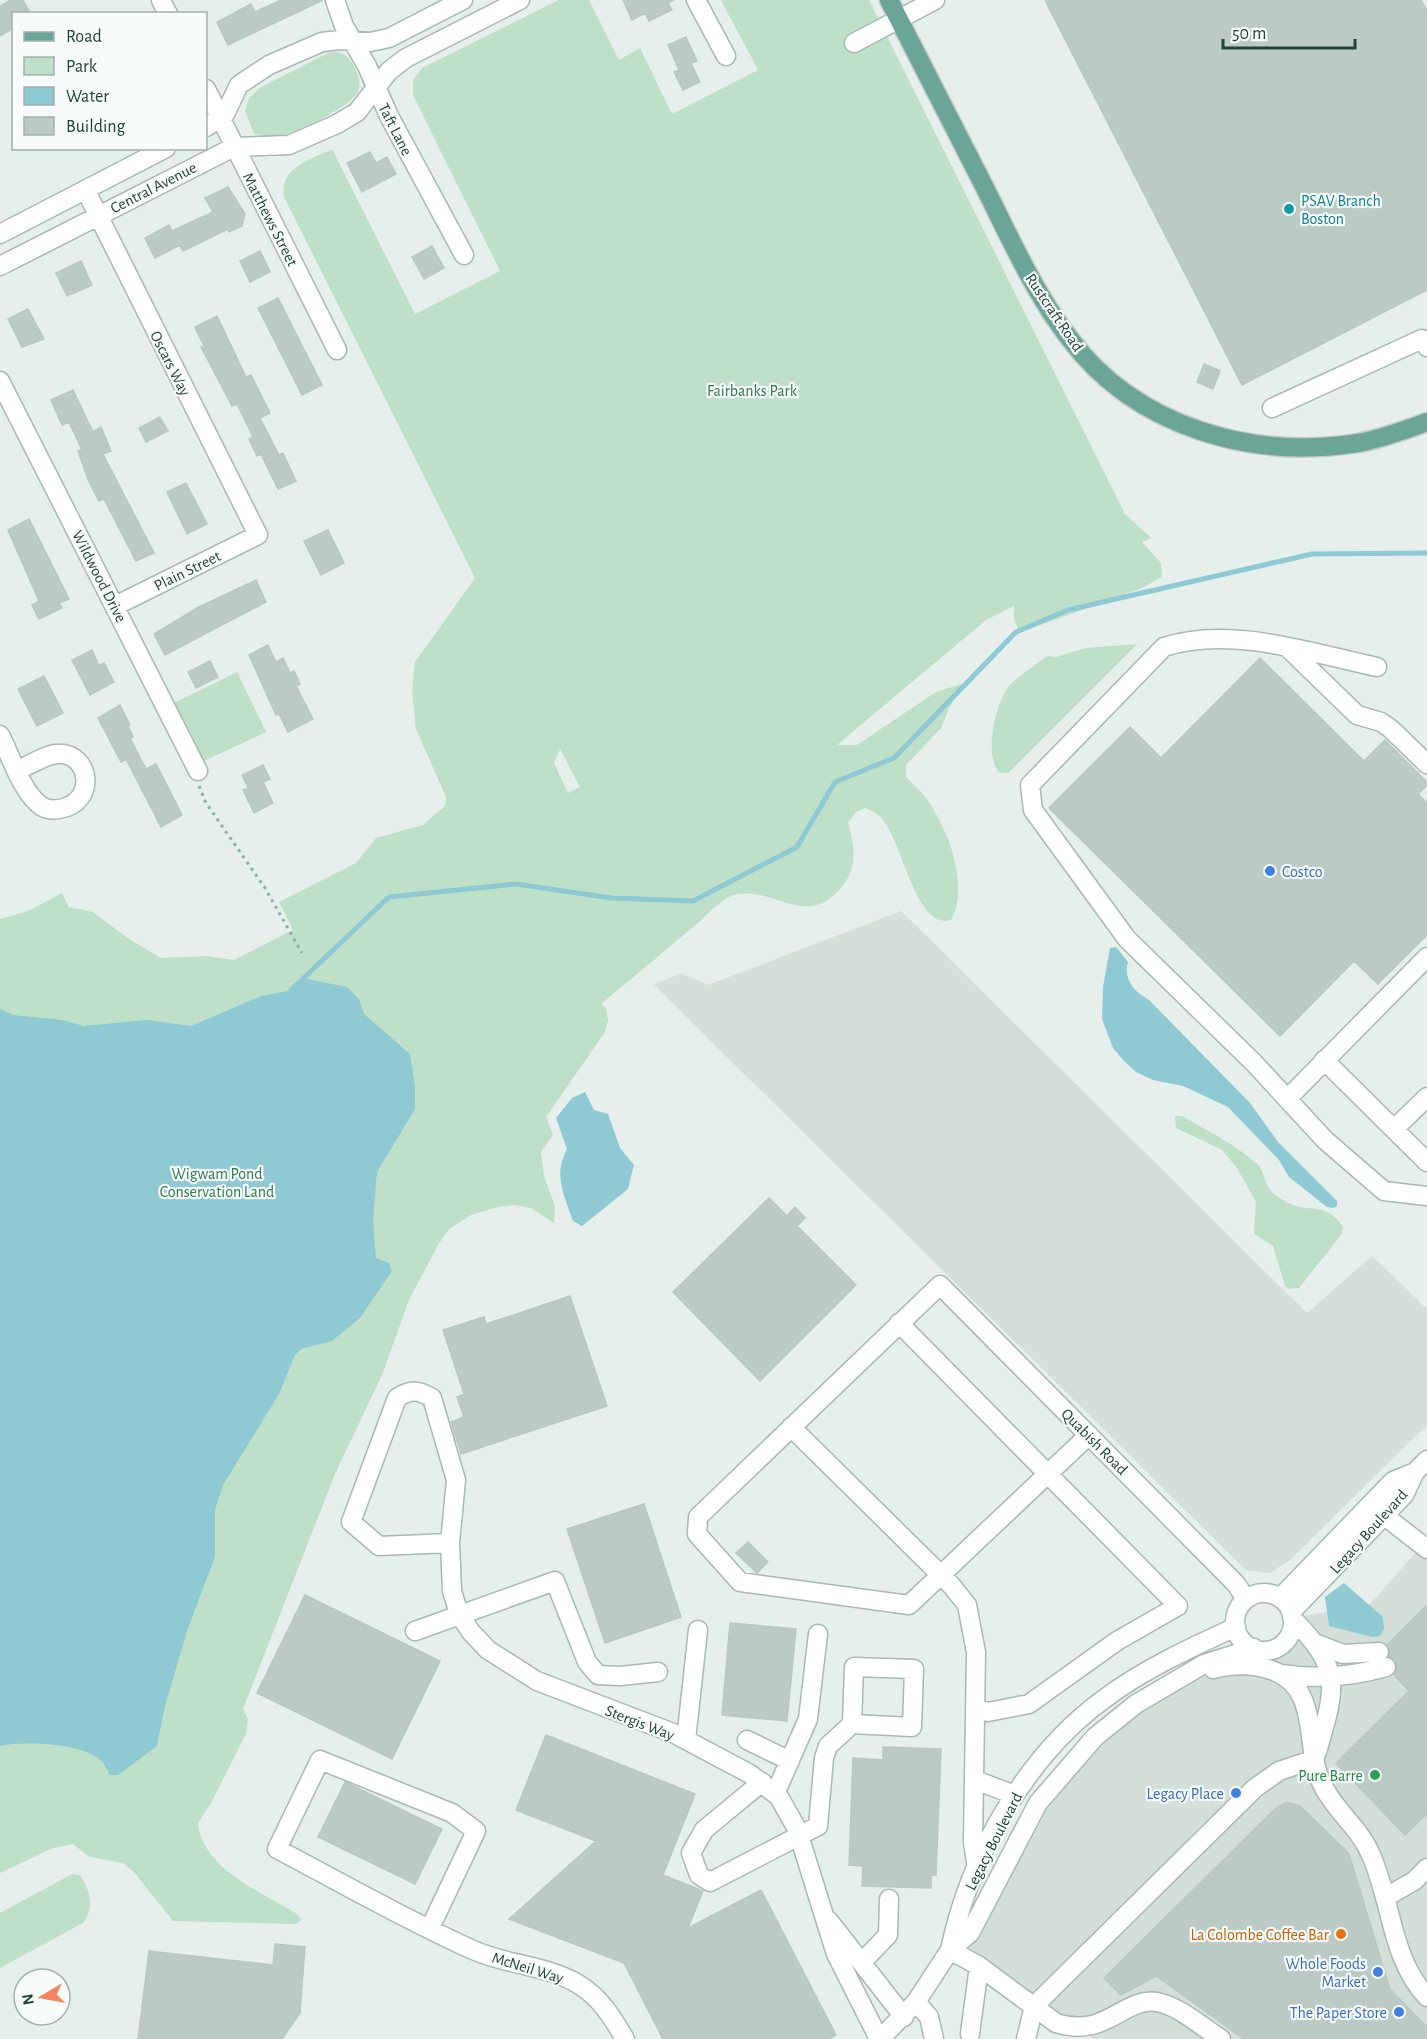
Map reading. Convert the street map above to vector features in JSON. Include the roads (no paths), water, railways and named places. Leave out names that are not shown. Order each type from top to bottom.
[{"type":"main road","name":"Rustcraft Road","points":[[889,0],[1032,281],[1071,341],[1109,379],[1151,409],[1179,424],[1210,434],[1263,446],[1306,448],[1360,442],[1427,422]]},
{"type":"street","name":"Taft Lane","points":[[335,0],[352,41],[389,116],[464,255]]},
{"type":"street","points":[[213,123],[239,85],[255,73],[314,45],[331,40],[370,42],[389,38],[463,0]]},
{"type":"street","name":"Central Avenue","points":[[0,266],[234,147],[279,147],[300,142],[357,112],[389,71],[406,58],[520,0]]},
{"type":"street","points":[[696,0],[726,56]]},
{"type":"street","points":[[854,43],[935,0]]},
{"type":"street","name":"Matthews Street","points":[[207,94],[213,123],[234,147],[337,350]]},
{"type":"street","name":"Central Avenue","points":[[0,234],[162,150]]},
{"type":"street","name":"Oscars Way","points":[[86,191],[258,535]]},
{"type":"street","points":[[1272,408],[1422,339],[1427,347]]},
{"type":"street","name":"Wildwood Drive","points":[[0,381],[198,771]]},
{"type":"street","name":"Plain Street","points":[[115,606],[258,535]]},
{"type":"street","points":[[1377,667],[1234,639],[1186,639],[1164,646],[1030,785],[1029,796],[1032,810],[1127,939],[1325,1140],[1384,1191],[1427,1196]]},
{"type":"street","points":[[1288,648],[1357,715],[1391,729],[1427,764]]},
{"type":"street","points":[[0,735],[18,770],[36,801],[45,808],[57,809],[75,803],[84,791],[85,774],[78,762],[66,755],[57,754],[18,770]]},
{"type":"street","points":[[1287,1099],[1427,957]]},
{"type":"street","points":[[1324,1060],[1425,1156]]},
{"type":"street","points":[[1394,1129],[1427,1097]]},
{"type":"street","name":"Quabish Road","points":[[899,1323],[940,1285],[1236,1584],[1246,1599]]},
{"type":"street","points":[[976,1708],[988,1712],[1029,1704],[1109,1646],[1178,1606],[1047,1474],[899,1323],[698,1517],[697,1534],[740,1582],[909,1605],[940,1575],[1047,1474],[1089,1435]]},
{"type":"street","name":"Stergis Way","points":[[450,1543],[379,1546],[351,1522],[397,1398],[409,1390],[422,1392],[432,1398],[456,1480],[450,1543],[452,1591],[459,1614],[476,1638],[511,1667],[537,1681],[592,1704],[647,1722],[686,1740],[727,1760],[768,1788],[799,1835],[836,1954],[879,2039]]},
{"type":"street","points":[[791,1427],[940,1575],[966,1605],[972,1622],[976,1652],[973,1843],[977,1869]]},
{"type":"street","name":"Legacy Boulevard","points":[[1288,1609],[1378,1510],[1393,1481],[1421,1466]]},
{"type":"street","points":[[1378,1510],[1427,1549]]},
{"type":"street","points":[[415,1631],[555,1581],[587,1662],[598,1675],[620,1676],[657,1671]]},
{"type":"street","points":[[1288,1609],[1290,1634],[1282,1644],[1266,1650],[1254,1648],[1242,1640],[1236,1627],[1237,1611],[1246,1599],[1262,1593],[1288,1609],[1317,1644],[1331,1677],[1330,1708],[1315,1759]]},
{"type":"street","name":"Legacy Boulevard","points":[[950,1950],[963,1901],[977,1869],[1015,1795],[1054,1745],[1103,1700],[1149,1670],[1236,1627]]},
{"type":"street","points":[[686,1740],[698,1630]]},
{"type":"street","points":[[818,1634],[808,1719],[790,1761],[768,1788],[704,1830],[691,1853],[699,1875],[710,1882],[818,1826],[826,1752],[828,1746],[852,1724],[855,1666],[914,1670],[912,1727],[852,1724]]},
{"type":"street","points":[[1180,1678],[1225,1666],[1262,1667],[1281,1674],[1311,1678],[1331,1677],[1383,1660],[1343,1654],[1317,1644]]},
{"type":"street","name":"Legacy Boulevard","points":[[879,2039],[904,2017],[950,1950],[970,1933],[1023,1829],[1053,1783],[1095,1737],[1136,1704],[1180,1678],[1218,1658],[1254,1648]]},
{"type":"street","points":[[1281,1674],[1293,1684],[1305,1704],[1322,1784],[1369,1850],[1386,1896],[1406,1968],[1427,1997]]},
{"type":"street","points":[[592,1704],[598,1675]]},
{"type":"street","points":[[747,1740],[790,1761]]},
{"type":"street","points":[[1026,2039],[1034,2006],[1254,1788],[1279,1771],[1315,1759]]},
{"type":"street","name":"McNeil Way","points":[[430,1928],[476,1831],[452,1813],[320,1760],[277,1849],[430,1928],[476,1951],[554,1973],[577,1983],[597,1998],[625,2039]]},
{"type":"street","points":[[975,1780],[1015,1795]]},
{"type":"street","points":[[1386,1896],[1413,1881],[1427,1868]]},
{"type":"street","points":[[863,1961],[888,1935],[889,1899]]},
{"type":"street","name":"Stergis Way","points":[[824,1915],[863,1961],[904,2017]]},
{"type":"street","points":[[950,1950],[978,1966],[1069,2034],[1096,2026],[1138,2006],[1155,2002],[1173,2008],[1221,2039]]},
{"type":"street","points":[[970,2034],[978,1966]]},
{"type":"street","points":[[916,2002],[929,2017],[934,2039]]},
{"type":"water","points":[[1116,947],[1128,962],[1128,980],[1134,989],[1149,1000],[1250,1103],[1278,1142],[1337,1201],[1337,1206],[1327,1207],[1289,1177],[1279,1160],[1228,1107],[1183,1086],[1153,1080],[1136,1072],[1124,1061],[1113,1048],[1102,1019],[1103,987],[1110,948]]},
{"type":"water","points":[[307,979],[347,987],[359,999],[364,1014],[410,1054],[415,1087],[415,1109],[377,1172],[373,1221],[376,1258],[389,1263],[392,1271],[360,1318],[332,1341],[301,1349],[295,1355],[279,1394],[223,1485],[215,1510],[215,1557],[187,1631],[165,1706],[157,1746],[118,1775],[110,1775],[98,1759],[87,1752],[76,1749],[35,1744],[0,1746],[0,1009],[13,1015],[63,1020],[83,1026],[147,1020],[191,1026],[261,996],[288,991]]},
{"type":"water","points":[[585,1092],[594,1110],[608,1114],[620,1148],[634,1165],[628,1189],[582,1226],[573,1221],[561,1185],[561,1168],[567,1149],[556,1118],[572,1098]]},
{"type":"water","points":[[1344,1583],[1383,1617],[1384,1629],[1380,1636],[1372,1637],[1329,1626],[1325,1597]]},
{"type":"waterway","points":[[291,990],[389,897],[516,884],[611,898],[693,901],[797,847],[835,782],[894,758],[1016,632],[1068,610],[1312,554],[1427,553]]},
{"type":"place","name":"PSAV Branch Boston","points":[[1289,209]]},
{"type":"place","name":"Costco","points":[[1270,871]]},
{"type":"place","name":"Pure Barre","points":[[1375,1775]]},
{"type":"place","name":"Legacy Place","points":[[1236,1793]]},
{"type":"place","name":"La Colombe Coffee Bar","points":[[1341,1934]]},
{"type":"place","name":"Whole Foods Market","points":[[1378,1972]]},
{"type":"place","name":"The Paper Store","points":[[1399,2012]]},
{"type":"park label","name":"Fairbanks Park","points":[[752,390]]},
{"type":"park label","name":"Wigwam Pond Conservation Land","points":[[217,1182]]}]
